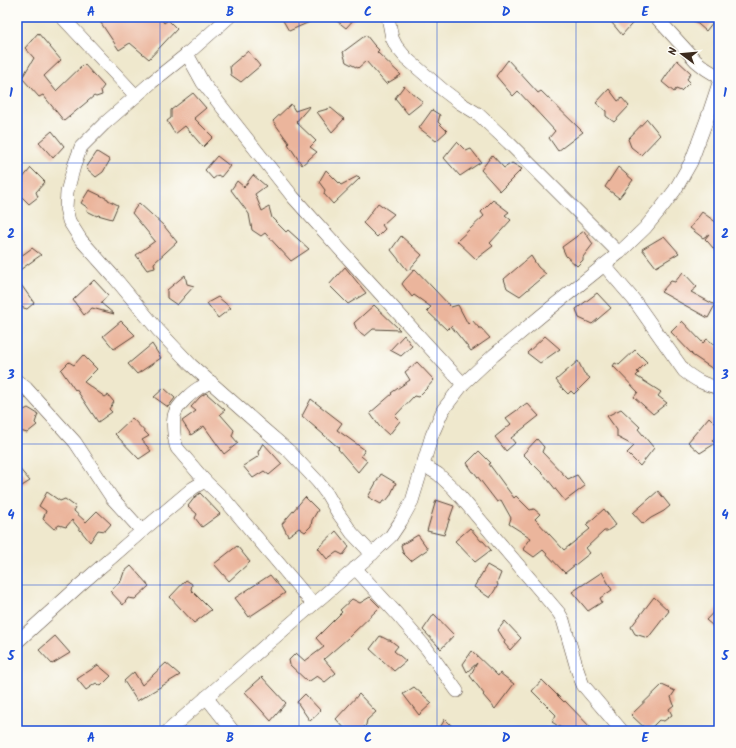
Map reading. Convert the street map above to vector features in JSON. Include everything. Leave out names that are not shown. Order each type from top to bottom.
[{"type":"street","points":[[62,17],[136,96]]},
{"type":"street","points":[[229,17],[104,124],[81,147],[67,192],[67,215],[81,240],[158,330],[191,365],[290,452],[318,482],[352,533],[372,554]]},
{"type":"street","points":[[388,17],[392,38],[396,46],[406,58],[443,90],[478,114],[619,253]]},
{"type":"street","points":[[656,17],[696,61],[719,77]]},
{"type":"street","points":[[187,54],[203,83],[293,197],[463,384]]},
{"type":"street","points":[[168,731],[391,536],[412,501],[432,436],[444,410],[463,384],[494,355],[619,253],[645,228],[659,211],[688,168],[719,83]]},
{"type":"street","points":[[604,265],[634,300],[684,371],[702,383],[719,388]]},
{"type":"street","points":[[17,382],[26,388],[75,442],[112,498],[142,531]]},
{"type":"street","points":[[211,382],[200,387],[179,406],[174,418],[174,442],[177,448],[205,481],[226,501],[313,604]]},
{"type":"street","points":[[423,465],[438,474],[453,488],[559,613],[563,620],[583,685],[622,731]]},
{"type":"street","points":[[17,642],[142,531],[193,488],[205,481]]},
{"type":"street","points":[[355,568],[427,649],[457,691]]},
{"type":"street","points":[[206,697],[233,731]]},
{"type":"building","points":[[97,17],[160,17],[164,23],[168,20],[177,29],[149,59],[130,43],[119,50]]},
{"type":"building","points":[[281,17],[321,17],[289,31]]},
{"type":"building","points":[[332,17],[356,17],[346,28]]},
{"type":"building","points":[[607,17],[638,17],[622,35]]},
{"type":"building","points":[[690,17],[717,17],[706,31]]},
{"type":"building","points":[[38,33],[61,60],[44,76],[56,91],[84,64],[104,86],[101,90],[102,95],[96,97],[94,96],[64,121],[43,95],[39,97],[22,78],[34,58],[25,48]]},
{"type":"building","points":[[366,35],[379,50],[377,52],[401,75],[386,84],[366,61],[358,68],[346,62],[343,52]]},
{"type":"building","points":[[248,51],[260,66],[241,82],[231,75],[230,66]]},
{"type":"building","points":[[508,60],[538,93],[541,91],[583,132],[558,151],[549,138],[555,131],[518,91],[513,96],[496,76]]},
{"type":"building","points":[[677,60],[691,73],[687,79],[690,82],[681,91],[676,89],[674,92],[662,82]]},
{"type":"building","points":[[404,86],[423,102],[408,114],[395,98]]},
{"type":"building","points":[[609,89],[618,101],[622,98],[629,106],[614,122],[606,116],[606,111],[596,103]]},
{"type":"building","points":[[193,93],[206,108],[194,118],[213,137],[203,147],[185,126],[175,134],[167,121],[171,118],[171,110]]},
{"type":"building","points":[[291,104],[295,111],[310,106],[296,122],[316,141],[310,147],[317,152],[302,165],[288,144],[289,143],[273,121]]},
{"type":"building","points":[[331,108],[344,119],[332,132],[317,112]]},
{"type":"building","points":[[432,110],[440,115],[438,122],[447,131],[436,141],[419,128]]},
{"type":"building","points":[[647,119],[660,135],[641,155],[631,147],[628,139]]},
{"type":"building","points":[[52,131],[64,146],[53,158],[39,142]]},
{"type":"building","points":[[457,142],[466,151],[471,149],[481,162],[460,176],[444,158]]},
{"type":"building","points":[[97,152],[110,160],[103,172],[96,177],[86,168]]},
{"type":"building","points":[[492,155],[504,168],[512,163],[522,169],[500,191],[481,170]]},
{"type":"building","points":[[217,156],[230,166],[221,177],[218,175],[213,179],[205,170]]},
{"type":"building","points":[[618,167],[633,180],[619,198],[605,187]]},
{"type":"building","points":[[31,168],[45,182],[36,192],[38,197],[29,204],[17,191],[17,185]]},
{"type":"building","points":[[326,170],[341,185],[358,176],[360,178],[333,204],[324,194],[325,190],[319,182]]},
{"type":"building","points":[[253,175],[266,186],[255,194],[262,211],[269,207],[272,218],[286,232],[288,230],[309,249],[291,261],[265,233],[261,236],[252,230],[249,214],[231,190],[237,181],[244,187]]},
{"type":"building","points":[[89,190],[118,205],[112,219],[97,216],[87,211],[88,208],[81,203]]},
{"type":"building","points":[[493,200],[509,212],[505,215],[511,220],[490,243],[493,246],[476,259],[457,241],[484,216],[481,212]]},
{"type":"building","points":[[139,203],[164,226],[177,242],[154,263],[155,268],[147,270],[136,255],[155,241],[132,213]]},
{"type":"building","points":[[378,203],[394,214],[382,225],[385,229],[377,237],[363,223]]},
{"type":"building","points":[[702,212],[717,223],[719,220],[719,255],[705,239],[709,234],[703,238],[690,228]]},
{"type":"building","points":[[584,231],[593,244],[583,257],[583,260],[577,266],[566,256],[562,247]]},
{"type":"building","points":[[401,236],[422,255],[408,271],[391,250]]},
{"type":"building","points":[[664,236],[679,253],[656,267],[642,249]]},
{"type":"building","points":[[32,248],[41,255],[17,272],[17,259]]},
{"type":"building","points":[[531,256],[538,267],[546,274],[520,296],[507,288],[504,279]]},
{"type":"building","points":[[345,267],[366,293],[348,304],[329,285]]},
{"type":"building","points":[[415,269],[451,307],[458,305],[468,324],[472,320],[490,338],[471,351],[451,326],[447,330],[427,311],[431,307],[414,295],[412,297],[402,284]]},
{"type":"building","points":[[683,272],[697,287],[691,292],[715,305],[708,318],[661,292],[671,281],[675,282]]},
{"type":"building","points":[[185,275],[187,284],[194,286],[177,305],[167,298],[167,290]]},
{"type":"building","points":[[17,279],[34,303],[27,309],[17,306]]},
{"type":"building","points":[[94,280],[108,295],[101,303],[114,314],[92,308],[84,315],[73,300]]},
{"type":"building","points":[[597,293],[611,308],[592,324],[579,318],[576,309]]},
{"type":"building","points":[[218,297],[231,308],[218,318],[207,303]]},
{"type":"building","points":[[374,305],[400,330],[373,329],[365,336],[357,330],[354,323]]},
{"type":"building","points":[[121,321],[135,335],[114,349],[103,336]]},
{"type":"building","points":[[682,321],[703,343],[707,339],[719,348],[719,373],[692,355],[671,332]]},
{"type":"building","points":[[404,335],[412,346],[401,356],[390,350]]},
{"type":"building","points":[[545,336],[560,349],[540,363],[527,353]]},
{"type":"building","points":[[152,344],[161,358],[137,374],[128,364]]},
{"type":"building","points":[[635,350],[647,362],[637,372],[639,373],[636,376],[661,392],[658,396],[667,403],[653,414],[634,397],[638,392],[613,366],[615,363],[619,365]]},
{"type":"building","points":[[83,355],[97,369],[84,382],[105,397],[108,395],[114,402],[109,409],[112,412],[98,422],[76,389],[75,390],[61,370],[69,362],[74,365]]},
{"type":"building","points":[[578,361],[584,373],[590,378],[574,394],[571,391],[568,394],[556,380]]},
{"type":"building","points":[[417,362],[434,380],[418,397],[414,396],[395,416],[400,421],[389,435],[379,426],[370,413],[392,394],[391,393],[410,380],[405,372]]},
{"type":"building","points":[[164,388],[175,398],[168,407],[154,397]]},
{"type":"building","points":[[206,393],[225,410],[220,414],[234,430],[232,436],[238,443],[224,454],[204,426],[191,435],[182,421],[196,411],[191,407]]},
{"type":"building","points":[[311,399],[342,423],[337,430],[365,450],[361,456],[367,461],[358,472],[338,449],[339,448],[302,416]]},
{"type":"building","points":[[527,403],[539,416],[511,438],[515,443],[506,451],[495,437],[511,424],[506,418]]},
{"type":"building","points":[[17,407],[24,410],[28,408],[38,414],[35,423],[37,425],[27,433],[17,430]]},
{"type":"building","points":[[621,409],[640,427],[638,429],[654,448],[640,466],[627,453],[634,446],[617,437],[617,430],[607,416]]},
{"type":"building","points":[[709,417],[719,427],[719,433],[712,441],[716,443],[700,453],[688,442]]},
{"type":"building","points":[[132,418],[149,436],[142,440],[151,451],[139,459],[115,434]]},
{"type":"building","points":[[537,439],[544,447],[542,452],[568,479],[577,475],[585,486],[565,501],[544,475],[523,454]]},
{"type":"building","points":[[263,443],[282,464],[269,475],[264,471],[253,478],[243,466],[259,456],[258,452]]},
{"type":"building","points":[[479,451],[491,463],[489,464],[514,498],[516,496],[530,510],[534,509],[540,514],[535,519],[564,550],[590,529],[586,525],[604,509],[616,525],[607,531],[604,531],[586,548],[590,553],[565,573],[543,550],[534,557],[523,549],[531,538],[509,524],[511,518],[501,500],[497,502],[467,463]]},
{"type":"building","points":[[17,466],[30,481],[17,489]]},
{"type":"building","points":[[381,474],[396,483],[390,496],[381,504],[368,497]]},
{"type":"building","points":[[658,491],[670,506],[643,524],[633,513]]},
{"type":"building","points":[[47,492],[60,501],[65,499],[76,507],[74,511],[86,522],[97,511],[111,524],[105,531],[98,530],[90,542],[72,520],[66,527],[59,525],[54,529],[43,519],[46,511],[39,506]]},
{"type":"building","points":[[200,493],[220,514],[202,527],[195,518],[197,514],[188,506]]},
{"type":"building","points":[[305,497],[318,510],[312,520],[311,526],[305,532],[299,528],[288,536],[282,524]]},
{"type":"building","points":[[436,500],[454,506],[444,535],[427,531]]},
{"type":"building","points":[[470,528],[491,550],[475,562],[455,541]]},
{"type":"building","points":[[336,531],[349,547],[343,555],[337,552],[327,559],[318,548]]},
{"type":"building","points":[[418,535],[428,549],[411,561],[403,553],[401,545]]},
{"type":"building","points":[[237,546],[250,562],[229,581],[214,564]]},
{"type":"building","points":[[487,565],[501,573],[497,583],[498,585],[490,598],[474,587]]},
{"type":"building","points":[[131,566],[149,586],[135,599],[128,598],[123,605],[110,591],[121,581],[124,572]]},
{"type":"building","points":[[602,572],[612,590],[600,598],[602,602],[588,611],[572,592]]},
{"type":"building","points":[[270,575],[285,593],[249,617],[235,598]]},
{"type":"building","points":[[186,580],[192,584],[191,590],[211,610],[194,623],[170,597]]},
{"type":"building","points":[[370,597],[380,607],[324,659],[336,673],[325,682],[317,676],[308,682],[290,665],[289,660],[296,653],[305,661],[324,647],[316,638],[342,612],[340,610],[352,599],[360,603]]},
{"type":"building","points":[[654,597],[669,611],[648,638],[635,634],[631,627]]},
{"type":"building","points":[[719,606],[719,631],[706,620]]},
{"type":"building","points":[[434,614],[454,635],[441,649],[423,630]]},
{"type":"building","points":[[505,621],[521,638],[510,650],[504,643],[505,641],[498,630]]},
{"type":"building","points":[[55,636],[70,653],[52,664],[39,650]]},
{"type":"building","points":[[380,636],[390,640],[398,646],[394,651],[406,661],[394,671],[370,649]]},
{"type":"building","points":[[472,651],[498,676],[500,673],[514,684],[495,709],[470,676],[477,663],[467,672],[463,664]]},
{"type":"building","points":[[166,663],[180,675],[137,701],[124,681],[134,672],[142,685]]},
{"type":"building","points":[[98,665],[111,676],[101,686],[96,683],[86,690],[77,679]]},
{"type":"building","points":[[262,677],[286,703],[271,721],[245,692]]},
{"type":"building","points":[[542,680],[594,731],[566,731],[552,722],[556,715],[532,691]]},
{"type":"building","points":[[662,685],[675,691],[671,697],[674,705],[669,709],[672,715],[664,721],[659,720],[648,731],[631,715]]},
{"type":"building","points":[[414,687],[432,703],[419,715],[403,694]]},
{"type":"building","points":[[305,694],[321,711],[310,721],[297,702]]},
{"type":"building","points":[[359,694],[376,712],[367,720],[366,725],[360,731],[347,731],[336,719]]},
{"type":"building","points":[[445,719],[457,731],[438,731]]}]
